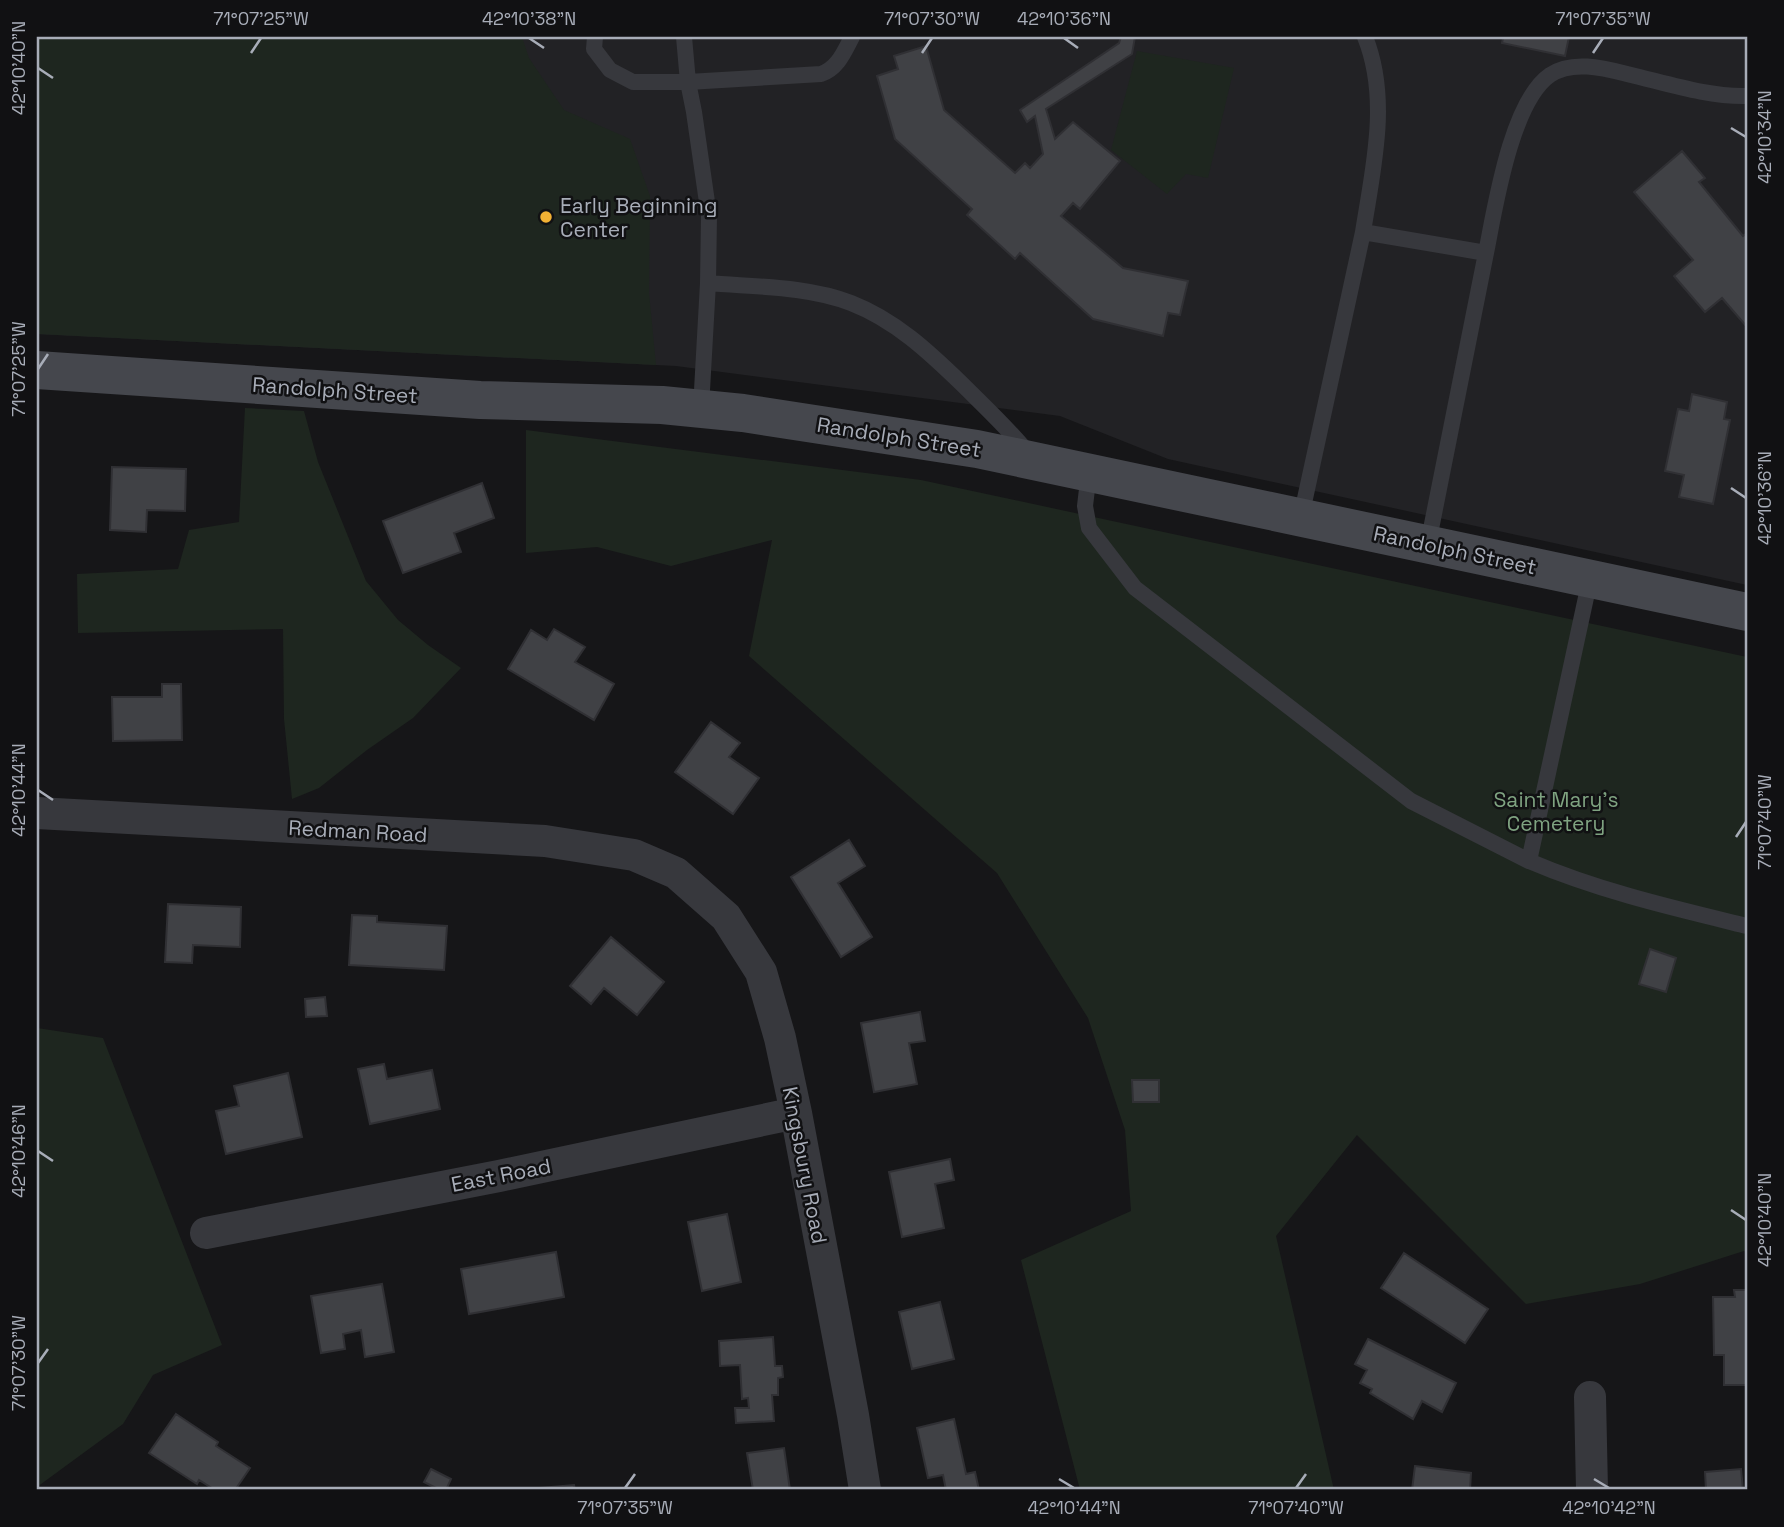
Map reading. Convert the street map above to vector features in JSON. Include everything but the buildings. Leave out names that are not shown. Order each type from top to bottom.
[{"type":"main road","name":"Randolph Street","points":[[37,370],[480,400],[701,408],[919,439],[1034,460],[1747,611]]},
{"type":"street","name":"Redman Road","points":[[37,813],[545,841],[634,855],[676,873]]},
{"type":"street","name":"Kingsbury Road","points":[[676,873],[726,917],[761,972],[780,1038],[796,1113],[865,1490]]},
{"type":"street","name":"East Road","points":[[206,1233],[499,1176],[796,1113]]},
{"type":"street","points":[[1590,1397],[1592,1490]]},
{"type":"lane","points":[[595,37],[594,49],[610,70],[633,82],[688,82],[821,74],[836,65],[852,37]]},
{"type":"lane","points":[[684,37],[688,82],[709,216],[701,408]]},
{"type":"lane","points":[[1301,517],[1363,232],[1378,136],[1378,96],[1373,55],[1365,37]]},
{"type":"lane","points":[[1428,544],[1506,156],[1539,85],[1550,75],[1564,69],[1584,66],[1705,92],[1747,96]]},
{"type":"lane","points":[[1363,232],[1486,253]]},
{"type":"lane","points":[[708,283],[814,293],[850,303],[892,323],[933,356],[1008,428],[1034,460]]},
{"type":"lane","points":[[1089,472],[1085,506],[1089,528],[1135,587],[1411,801],[1570,878],[1747,926]]},
{"type":"lane","points":[[1529,860],[1590,578]]},
{"type":"shaded area","points":[[37,37],[1747,37],[1747,585],[1168,459],[1060,416],[676,366],[37,334]]},
{"type":"green space","points":[[37,37],[522,37],[529,58],[564,110],[630,139],[650,196],[649,293],[656,365],[37,334]]},
{"type":"green space","points":[[1137,51],[1234,68],[1208,178],[1186,174],[1167,194],[1111,150]]},
{"type":"green space","points":[[245,408],[304,411],[318,462],[366,581],[398,620],[461,668],[413,718],[319,788],[292,799],[284,719],[283,629],[78,633],[77,574],[178,569],[189,530],[239,522]]},
{"type":"green space","name":"Saint Mary's Cemetery","points":[[526,430],[921,480],[1747,657],[1747,1253],[1744,1251],[1640,1284],[1526,1304],[1357,1135],[1276,1236],[1334,1490],[1080,1490],[1021,1260],[1131,1211],[1125,1130],[1088,1018],[997,873],[749,656],[772,540],[671,566],[597,547],[526,553]]},
{"type":"green space","points":[[37,1028],[103,1038],[222,1345],[153,1375],[123,1424],[37,1487]]},
{"type":"place","name":"Early Beginning Center","points":[[546,217]]}]
